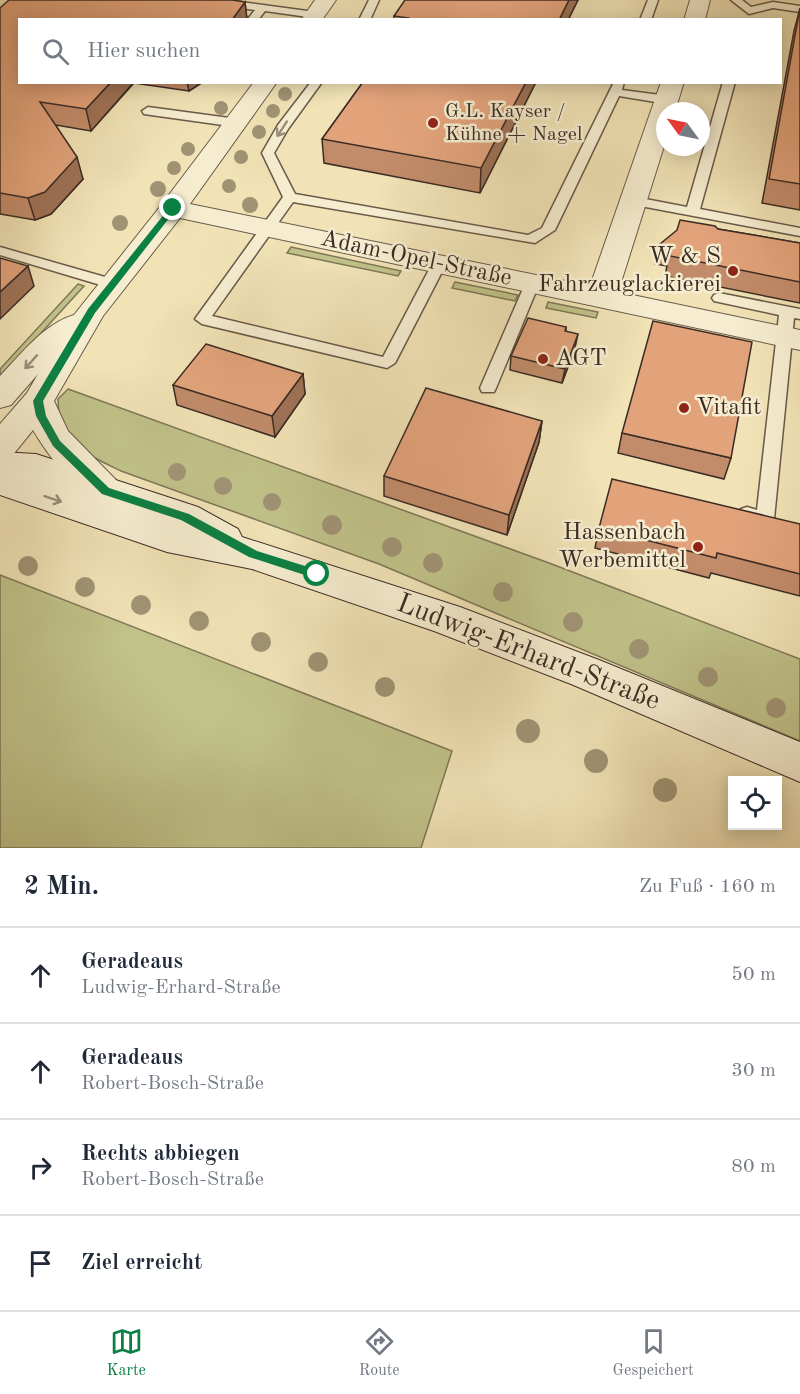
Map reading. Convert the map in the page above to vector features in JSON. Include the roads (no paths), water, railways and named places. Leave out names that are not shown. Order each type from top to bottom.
[{"type":"street","points":[[695,18],[700,0]]},
{"type":"street","points":[[0,447],[38,401],[91,311],[173,208],[265,84]]},
{"type":"street","points":[[601,298],[670,91]]},
{"type":"street","name":"Adam-Opel-Straße","points":[[173,208],[601,298],[793,325]]},
{"type":"street","points":[[0,397],[38,354],[91,311]]},
{"type":"street","points":[[38,401],[48,431],[57,443],[106,491]]},
{"type":"street","name":"Ludwig-Erhard-Straße","points":[[0,465],[36,467],[185,517],[253,554]]},
{"type":"street","name":"Ludwig-Erhard-Straße","points":[[0,476],[12,485],[166,538],[253,554],[446,619],[800,762]]},
{"type":"lane","points":[[203,0],[266,4],[317,11]]},
{"type":"lane","points":[[365,18],[374,0]]},
{"type":"lane","points":[[646,18],[653,0]]},
{"type":"lane","points":[[736,0],[748,15],[772,3],[800,9]]},
{"type":"lane","points":[[254,18],[266,4]]},
{"type":"lane","points":[[290,197],[268,153],[282,128],[315,84]]},
{"type":"lane","points":[[692,212],[728,84]]},
{"type":"lane","points":[[290,197],[530,240],[548,230],[617,87],[670,91]]},
{"type":"lane","points":[[148,111],[237,123]]},
{"type":"lane","points":[[290,197],[202,319],[387,363],[439,264]]},
{"type":"lane","points":[[634,201],[800,232]]},
{"type":"lane","points":[[0,251],[114,284]]},
{"type":"lane","points":[[488,388],[532,284]]},
{"type":"lane","points":[[719,298],[793,325],[765,519],[730,510]]},
{"type":"place","name":"G.L. Kayser / Kühne + Nagel","points":[[433,123]]},
{"type":"place","name":"W & S Fahrzeuglackierei","points":[[733,271]]},
{"type":"place","name":"AGT","points":[[543,359]]},
{"type":"place","name":"Vitafit","points":[[684,408]]},
{"type":"place","name":"Hassenbach Werbemittel","points":[[698,547]]}]
